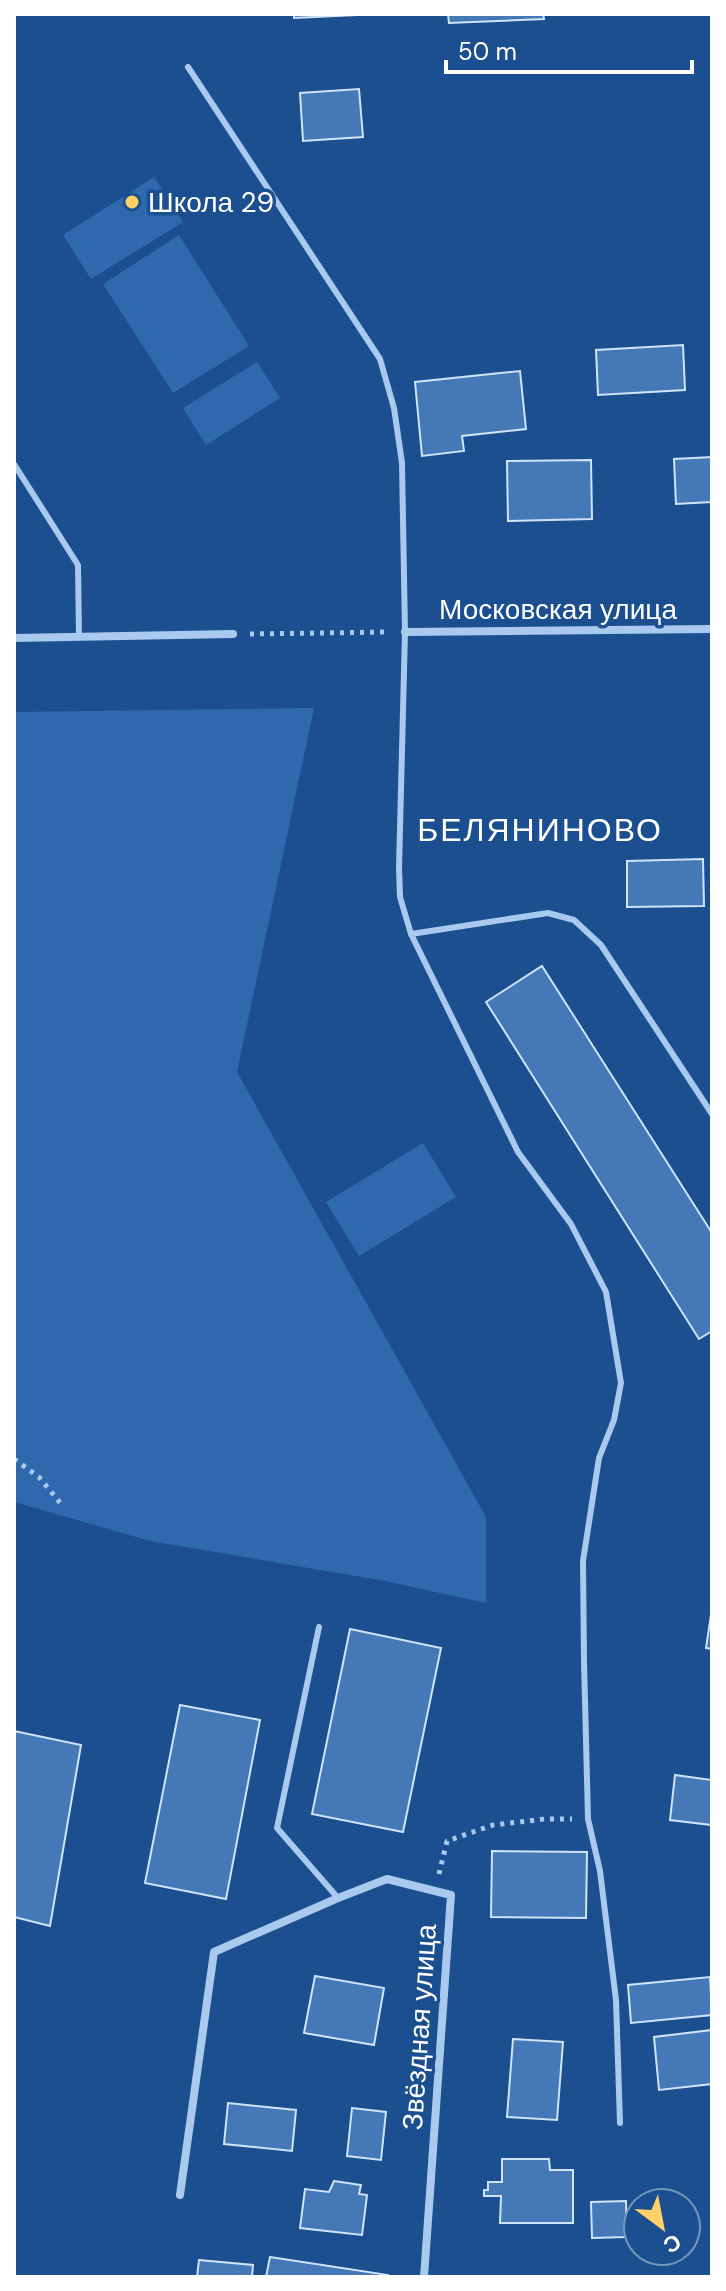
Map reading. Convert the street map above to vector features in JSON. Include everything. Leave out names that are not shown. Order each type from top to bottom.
[{"type":"street","name":"Московская улица","points":[[405,632],[712,629]]},
{"type":"street","points":[[14,638],[233,634]]},
{"type":"street","name":"Звёздная улица","points":[[180,2195],[214,1952],[387,1879],[451,1895],[424,2277]]},
{"type":"lane","points":[[188,67],[380,359],[394,408],[402,463],[405,632],[400,897],[411,934],[518,1152],[571,1224],[606,1292],[621,1383],[614,1420],[599,1458],[583,1561],[588,1819],[600,1871],[616,2000],[620,2123]]},
{"type":"lane","points":[[14,464],[78,565],[79,637]]},
{"type":"lane","points":[[411,934],[548,913],[574,920],[601,945],[712,1114]]},
{"type":"lane","points":[[319,1627],[277,1828],[338,1898]]},
{"type":"path","points":[[233,634],[405,632]]},
{"type":"path","points":[[14,1459],[39,1477],[61,1504]]},
{"type":"path","points":[[434,1890],[447,1841],[493,1825],[545,1819],[588,1819]]},
{"type":"shaded area","points":[[154,177],[183,222],[91,279],[63,235]]},
{"type":"shaded area","points":[[179,235],[249,346],[173,393],[103,284]]},
{"type":"shaded area","points":[[257,362],[280,398],[206,445],[183,408]]},
{"type":"shaded area","points":[[314,708],[237,1072],[486,1517],[486,1603],[385,1581],[150,1541],[14,1502],[14,712]]},
{"type":"shaded area","points":[[423,1143],[456,1197],[359,1256],[326,1202]]},
{"type":"building","points":[[294,14],[357,14],[357,15],[294,18]]},
{"type":"building","points":[[448,14],[543,14],[544,19],[449,23]]},
{"type":"building","points":[[359,89],[363,137],[303,141],[300,93]]},
{"type":"building","points":[[683,345],[685,390],[598,395],[596,350]]},
{"type":"building","points":[[520,371],[526,429],[462,436],[464,451],[422,456],[415,382]]},
{"type":"building","points":[[712,457],[712,502],[676,504],[674,459]]},
{"type":"building","points":[[591,460],[592,519],[508,521],[507,461]]},
{"type":"building","points":[[703,859],[704,906],[627,907],[627,861]]},
{"type":"building","points":[[542,966],[712,1233],[712,1331],[699,1339],[486,1002]]},
{"type":"building","points":[[712,1608],[712,1649],[706,1648]]},
{"type":"building","points":[[350,1629],[441,1648],[403,1832],[312,1814]]},
{"type":"building","points":[[180,1705],[260,1720],[226,1899],[145,1883]]},
{"type":"building","points":[[14,1731],[81,1745],[50,1926],[14,1917]]},
{"type":"building","points":[[675,1775],[712,1780],[712,1825],[670,1820]]},
{"type":"building","points":[[492,1851],[587,1852],[586,1918],[491,1917]]},
{"type":"building","points":[[315,1976],[384,1988],[374,2045],[304,2033]]},
{"type":"building","points":[[710,1977],[712,2015],[631,2023],[628,1985]]},
{"type":"building","points":[[712,2030],[712,2084],[659,2090],[654,2037]]},
{"type":"building","points":[[513,2039],[563,2042],[557,2120],[507,2117]]},
{"type":"building","points":[[228,2103],[296,2110],[292,2151],[224,2144]]},
{"type":"building","points":[[352,2108],[386,2112],[381,2160],[347,2156]]},
{"type":"building","points":[[502,2159],[549,2159],[550,2170],[573,2170],[573,2223],[500,2223],[501,2196],[484,2196],[484,2190],[488,2190],[488,2182],[502,2182]]},
{"type":"building","points":[[334,2181],[361,2185],[359,2194],[367,2195],[362,2235],[300,2228],[305,2189],[329,2192]]},
{"type":"building","points":[[622,2201],[622,2237],[592,2238],[591,2202]]},
{"type":"building","points":[[270,2257],[388,2275],[388,2277],[266,2277]]},
{"type":"building","points":[[199,2260],[253,2265],[252,2277],[197,2277]]},
{"type":"place","name":"Школа 29","points":[[132,202]]},
{"type":"district","name":"БЕЛЯНИНОВО","points":[[540,830]]}]
